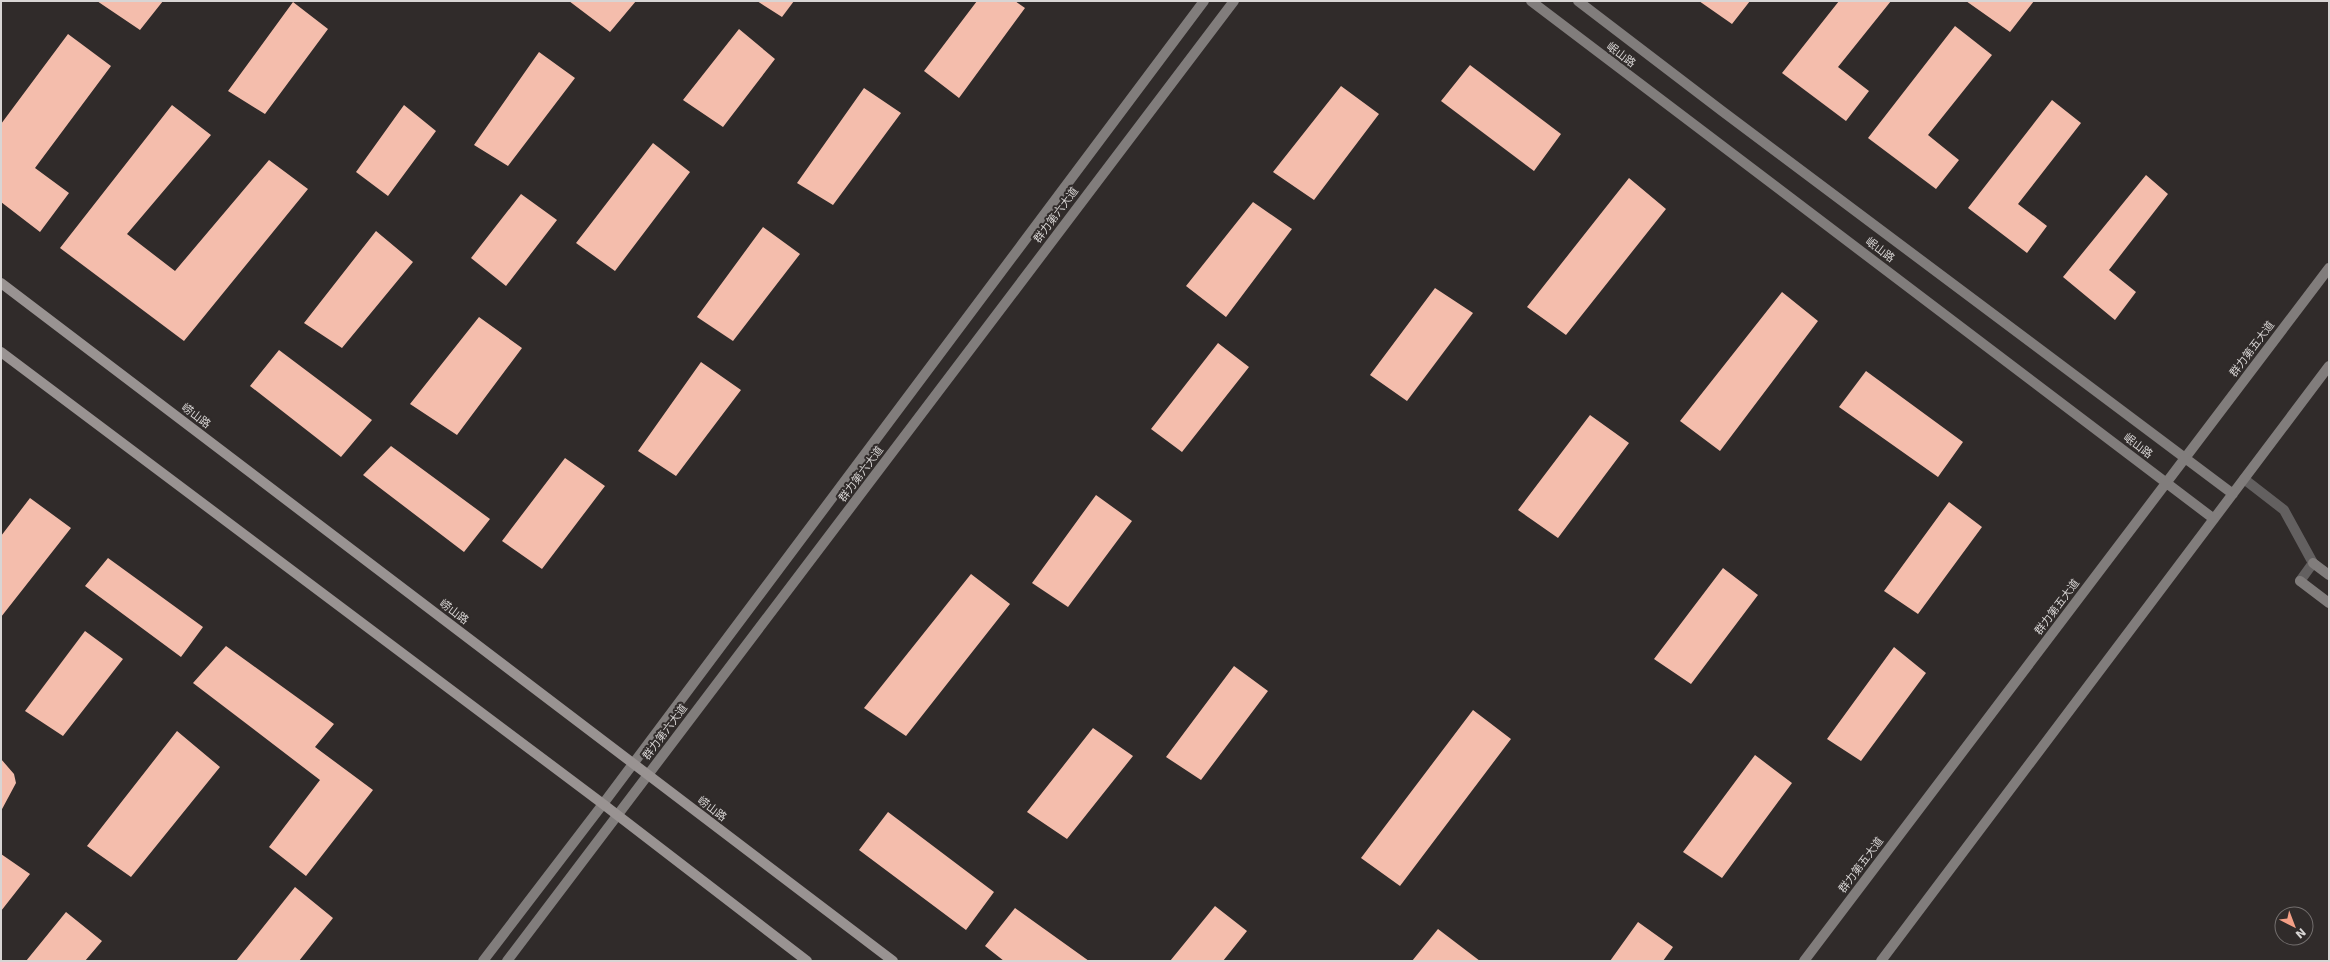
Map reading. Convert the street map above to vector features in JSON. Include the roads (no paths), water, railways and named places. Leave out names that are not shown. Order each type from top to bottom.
[{"type":"main road","name":"群力第六大道","points":[[483,961],[603,804],[1204,1]]},
{"type":"main road","name":"群力第六大道","points":[[507,961],[1234,1]]},
{"type":"main road","name":"岷山路","points":[[1531,1],[2214,519]]},
{"type":"main road","name":"岷山路","points":[[1578,1],[2233,494]]},
{"type":"main road","name":"群力第五大道","points":[[1804,961],[2329,268]]},
{"type":"main road","name":"崂山路","points":[[1,283],[647,775],[894,961]]},
{"type":"main road","points":[[1,352],[603,804],[808,961]]},
{"type":"main road","points":[[1881,961],[2329,366]]},
{"type":"main road","points":[[2314,563],[2329,575]]},
{"type":"main road","points":[[2300,581],[2329,603]]},
{"type":"street","points":[[2244,479],[2284,510],[2314,563],[2300,581]]}]
